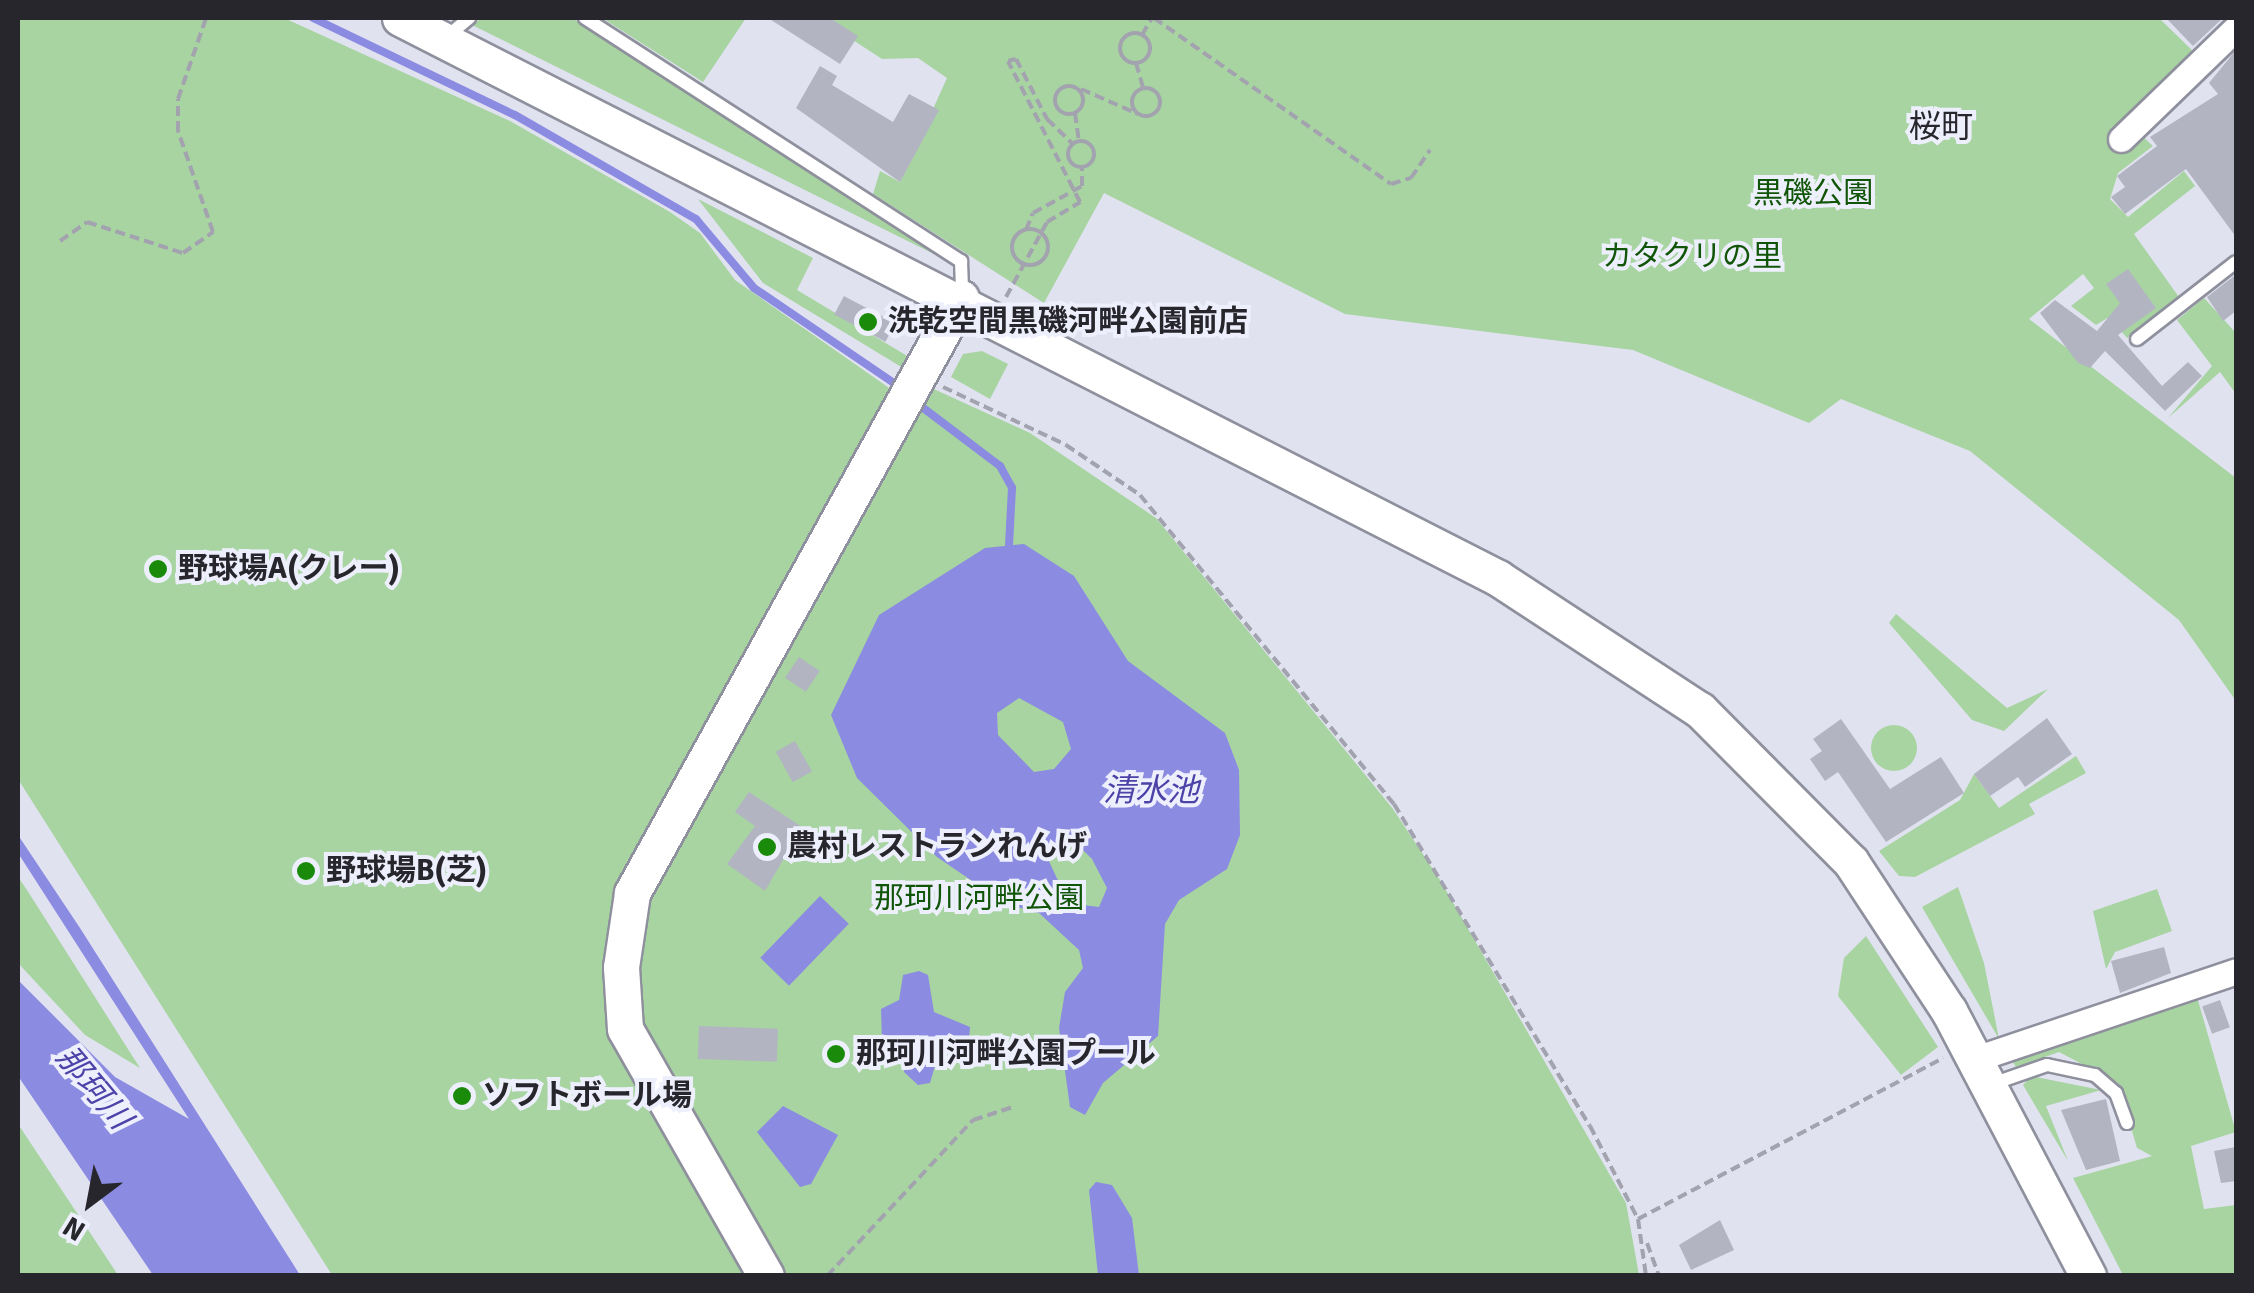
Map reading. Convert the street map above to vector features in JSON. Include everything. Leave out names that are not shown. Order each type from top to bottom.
[{"type":"street","points":[[400,18],[456,28],[995,316],[1498,578],[1700,710],[1852,862],[1977,1063],[2088,1276]]},
{"type":"street","points":[[2121,139],[2236,28]]},
{"type":"street","points":[[766,1276],[625,1029],[621,966],[632,893],[961,298]]},
{"type":"street","points":[[1977,1063],[2236,971]]},
{"type":"lane","points":[[584,18],[961,261],[968,272],[961,298]]},
{"type":"lane","points":[[2136,339],[2236,262]]},
{"type":"lane","points":[[1977,1063],[2047,1065],[2095,1074],[2116,1093],[2127,1123]]},
{"type":"path","points":[[60,242],[86,222],[184,254],[214,232],[178,131],[178,100],[206,18]]},
{"type":"path","points":[[1074,113],[1058,109],[1055,95],[1079,90],[1138,114],[1160,105],[1143,88],[1136,63],[1122,43],[1142,35],[1153,18],[1390,184],[1411,178],[1430,150]]},
{"type":"path","points":[[1136,63],[1150,51],[1142,35]]},
{"type":"path","points":[[995,316],[1048,222],[1080,202],[1008,60],[1016,58],[1038,105],[1076,143],[1094,154],[1082,167],[1082,186],[1032,213],[1026,230],[1012,246],[1024,264]]},
{"type":"path","points":[[1138,114],[1132,97],[1143,88]]},
{"type":"path","points":[[1079,90],[1074,113],[1076,143],[1068,157],[1082,167]]},
{"type":"path","points":[[1024,264],[1047,252],[1043,235],[1026,230]]},
{"type":"path","points":[[916,374],[1066,445],[1175,527],[1418,835],[1638,1219],[1659,1276]]},
{"type":"path","points":[[1638,1219],[1977,1063]]},
{"type":"path","points":[[827,1276],[973,1120],[1013,1108]]},
{"type":"path","points":[[1645,1239],[1646,1276]]},
{"type":"green space","name":"那珂川河畔公園","points":[[18,18],[284,18],[510,121],[670,212],[700,233],[735,280],[892,390],[925,385],[1030,433],[1156,518],[1393,809],[1440,880],[1626,1203],[1639,1275],[332,1275],[18,779]]},
{"type":"green space","points":[[481,18],[572,18],[940,257],[472,25]]},
{"type":"green space","points":[[602,18],[746,18],[703,82]]},
{"type":"green space","name":"黒磯公園","points":[[819,18],[2159,18],[2198,56],[2132,127],[2153,146],[2118,173],[2110,199],[2128,217],[2184,171],[2195,186],[2134,234],[2181,300],[2127,338],[2109,317],[2096,325],[2071,306],[2094,288],[2083,274],[2029,319],[2236,478],[2236,701],[2179,620],[1970,451],[1841,399],[1809,423],[1633,350],[1345,314],[1104,193],[1044,303],[873,194],[880,171],[900,182],[947,78],[918,58],[882,59]]},
{"type":"green space","points":[[698,199],[813,258],[797,290],[909,357],[903,368],[763,283]]},
{"type":"green space","points":[[2204,298],[2236,333],[2236,394],[2220,372],[2168,418],[2212,366],[2177,320]]},
{"type":"green space","points":[[982,351],[1008,364],[990,399],[951,377],[963,354]]},
{"type":"green space","points":[[1896,614],[2007,708],[2048,689],[2004,731],[1972,720],[1889,623]]},
{"type":"green space","points":[[1894,725],[1910,732],[1917,748],[1910,764],[1894,771],[1878,764],[1871,748],[1878,732]]},
{"type":"green space","points":[[2076,756],[2086,773],[2029,804],[2035,814],[1915,877],[1899,876],[1879,851],[1960,800],[1974,774],[1999,808]]},
{"type":"green space","points":[[18,877],[140,1068],[85,1035],[18,963]]},
{"type":"green space","points":[[1958,887],[1984,963],[1999,1039],[1922,907]]},
{"type":"green space","points":[[2157,889],[2172,931],[2115,952],[2106,969],[2093,911]]},
{"type":"green space","points":[[1866,936],[1938,1047],[1901,1075],[1838,996],[1844,958]]},
{"type":"green space","points":[[2197,997],[2236,1132],[2191,1146],[2204,1209],[2236,1205],[2236,1275],[2123,1275],[2073,1178],[2152,1156],[2137,1148],[2118,1083],[2059,1052],[2016,1067],[2009,1056]]},
{"type":"green space","points":[[2031,1076],[2101,1090],[2046,1106],[2068,1161],[2023,1085]]},
{"type":"green space","points":[[18,1124],[118,1275],[18,1275]]},
{"type":"water","name":"清水池","points":[[1024,544],[1074,576],[1128,661],[1225,733],[1239,770],[1240,835],[1227,869],[1179,900],[1165,924],[1158,1036],[1103,1083],[1085,1115],[1070,1107],[1059,1028],[1065,992],[1083,968],[1079,950],[1039,913],[1006,904],[937,857],[857,778],[831,715],[879,615],[985,548]],"holes":[[[1019,698],[1063,722],[1071,749],[1054,769],[1034,772],[998,735],[997,713]],[[1057,842],[1077,844],[1092,859],[1107,888],[1099,907],[1075,904],[1061,887],[1047,857]]]},
{"type":"water","name":"那珂川","points":[[18,835],[300,1275],[153,1275],[18,1076],[18,980],[115,1077],[189,1119],[18,853]]},
{"type":"water","points":[[820,896],[849,924],[789,986],[760,958]]},
{"type":"water","points":[[919,971],[928,975],[934,1012],[970,1027],[969,1040],[939,1052],[930,1083],[918,1085],[904,1072],[907,1050],[882,1041],[881,1009],[899,1000],[903,975]]},
{"type":"water","points":[[783,1106],[838,1135],[811,1184],[800,1187],[757,1132]]},
{"type":"water","points":[[1096,1182],[1112,1185],[1132,1218],[1139,1275],[1098,1275],[1089,1190]]},
{"type":"building","points":[[768,18],[830,18],[858,36],[840,64]]},
{"type":"building","points":[[2166,18],[2223,18],[2193,46]]},
{"type":"building","points":[[2236,50],[2236,237],[2186,169],[2125,214],[2111,197],[2125,187],[2117,176],[2157,146],[2150,137],[2218,94],[2209,83]]},
{"type":"building","points":[[820,66],[837,76],[832,85],[893,122],[909,94],[939,110],[900,182],[796,108]]},
{"type":"building","points":[[2128,269],[2156,308],[2118,335],[2162,386],[2188,362],[2202,376],[2165,411],[2105,351],[2090,368],[2078,363],[2040,313],[2055,300],[2097,331],[2120,303],[2106,284]]},
{"type":"building","points":[[2234,276],[2236,311],[2223,321],[2207,297]]},
{"type":"building","points":[[844,296],[895,323],[885,342],[834,315]]},
{"type":"building","points":[[799,657],[820,671],[806,692],[785,678]]},
{"type":"building","points":[[2047,718],[2072,754],[2025,787],[2018,777],[1990,796],[1974,774]]},
{"type":"building","points":[[1841,719],[1890,789],[1941,757],[1964,793],[1886,842],[1838,772],[1825,781],[1810,759],[1822,751],[1813,739]]},
{"type":"building","points":[[795,741],[812,772],[793,782],[776,752]]},
{"type":"building","points":[[749,792],[802,827],[765,891],[727,864],[755,826],[735,812]]},
{"type":"building","points":[[2164,947],[2171,973],[2120,993],[2111,961]]},
{"type":"building","points":[[2220,1000],[2230,1027],[2212,1034],[2202,1006]]},
{"type":"building","points":[[699,1026],[778,1029],[777,1062],[698,1059]]},
{"type":"building","points":[[2106,1099],[2120,1161],[2086,1170],[2061,1110]]},
{"type":"building","points":[[2236,1147],[2236,1181],[2221,1183],[2214,1151]]},
{"type":"building","points":[[1720,1220],[1734,1250],[1691,1270],[1679,1245]]},
{"type":"waterway","points":[[313,18],[515,115],[696,219],[754,288],[901,388]]},
{"type":"waterway","points":[[914,401],[1000,466],[1012,488],[1009,545]]},
{"type":"place","name":"洗乾空間黒磯河畔公園前店","points":[[868,322]]},
{"type":"place","name":"野球場A(クレー)","points":[[158,569]]},
{"type":"place","name":"農村レストランれんげ","points":[[767,847]]},
{"type":"place","name":"野球場B(芝)","points":[[306,871]]},
{"type":"place","name":"那珂川河畔公園プール","points":[[836,1054]]},
{"type":"place","name":"ソフトボール場","points":[[462,1096]]},
{"type":"district","name":"桜町","points":[[1941,127]]},
{"type":"park label","name":"カタクリの里","points":[[1692,257]]}]
